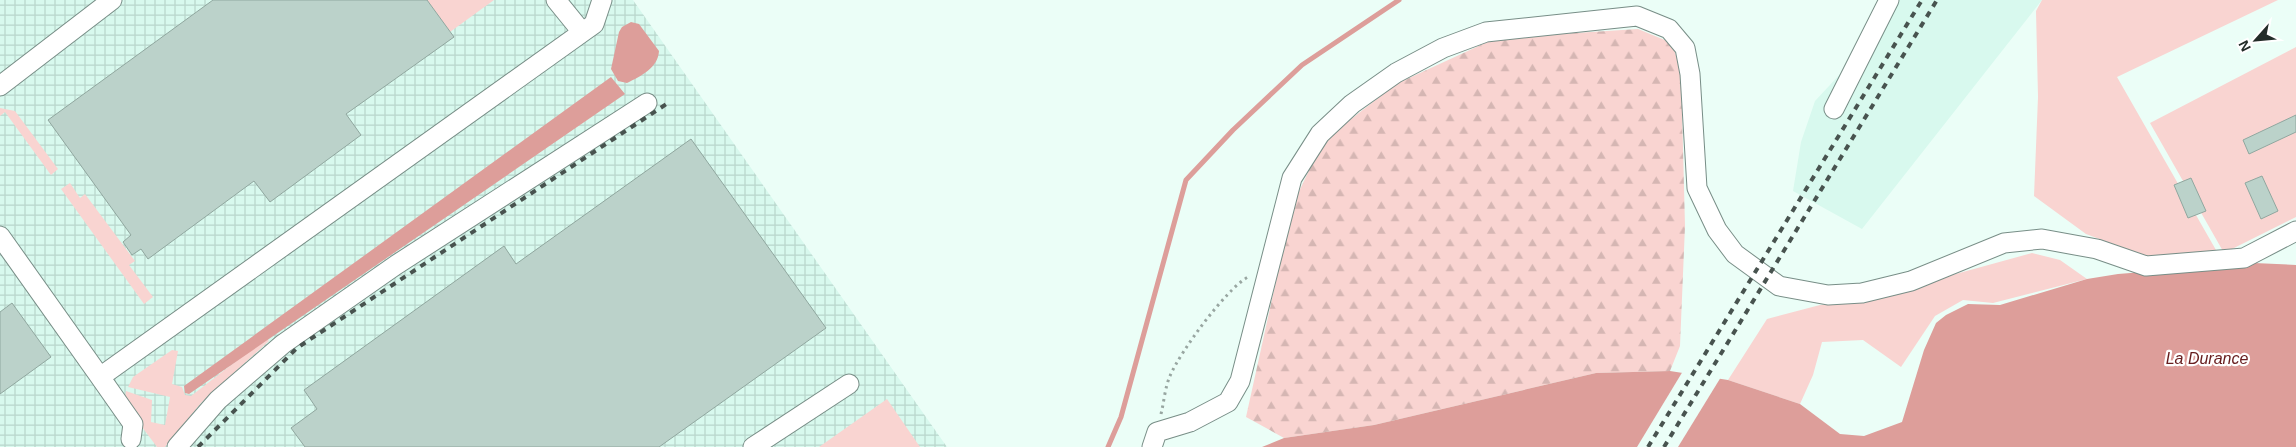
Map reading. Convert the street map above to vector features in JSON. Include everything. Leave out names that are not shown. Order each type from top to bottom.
[{"type":"lane","points":[[0,86],[112,0]]},
{"type":"lane","points":[[556,0],[582,32]]},
{"type":"lane","points":[[100,377],[594,24],[602,0]]},
{"type":"lane","points":[[1834,109],[1889,0]]},
{"type":"lane","points":[[1155,439],[1228,402],[1240,381],[1292,178],[1320,134],[1352,104],[1396,73],[1443,48],[1486,32],[1637,16],[1669,29],[1685,48],[1690,74],[1697,188],[1718,230],[1735,254],[1779,286],[1828,295],[1862,293],[1911,281],[2004,243],[2042,239],[2097,249],[2146,266],[2244,258],[2296,231]]},
{"type":"lane","points":[[177,447],[218,400],[283,344],[396,265],[647,103]]},
{"type":"lane","points":[[0,236],[7,259],[100,377],[133,424],[129,444]]},
{"type":"lane","points":[[752,447],[849,384]]},
{"type":"path","points":[[1155,439],[1170,376],[1188,346],[1216,307],[1241,281],[1270,266]]},
{"type":"shaded area","points":[[0,0],[633,0],[947,447],[0,447]]},
{"type":"shaded area","points":[[1881,0],[2042,0],[1862,229],[1793,191],[1801,142],[1815,101],[1843,71]]},
{"type":"green space","points":[[427,0],[494,0],[450,32]]},
{"type":"green space","points":[[2042,0],[2278,0],[2117,77],[2220,257],[2152,259],[2086,234],[2034,196],[2038,97],[2036,11]]},
{"type":"green space","points":[[1638,29],[1672,43],[1681,71],[1685,226],[1680,346],[1670,371],[1596,373],[1374,425],[1284,438],[1246,417],[1293,204],[1323,141],[1396,84],[1496,38]]},
{"type":"green space","points":[[2296,47],[2296,217],[2224,253],[2150,123]]},
{"type":"green space","points":[[0,108],[15,111],[58,169],[51,175],[5,112],[0,116]]},
{"type":"green space","points":[[70,183],[80,198],[85,194],[135,261],[129,265],[153,297],[144,304],[61,189]]},
{"type":"green space","points":[[2032,253],[2060,260],[2087,279],[1993,303],[1963,300],[1935,316],[1901,367],[1863,340],[1822,342],[1813,375],[1800,404],[1728,380],[1767,319],[1820,305],[1854,302]]},
{"type":"green space","points":[[266,338],[269,341],[201,403],[165,447],[157,447],[124,403],[126,391],[152,400],[151,422],[165,425],[170,397],[128,387],[133,377],[172,350],[178,351],[172,384],[182,387],[185,395],[191,396]]},
{"type":"green space","points":[[887,399],[920,447],[819,447]]},
{"type":"water","points":[[631,22],[639,24],[659,51],[656,62],[652,67],[627,83],[618,81],[611,69],[619,32],[622,27]]},
{"type":"water","points":[[611,77],[625,94],[189,394],[185,393],[184,386]]},
{"type":"water","name":"La Durance","points":[[2254,263],[2296,265],[2296,447],[1262,447],[1284,438],[1374,425],[1596,373],[1670,371],[1728,380],[1800,404],[1840,434],[1864,436],[1902,422],[1924,350],[1936,323],[1946,315],[1968,304],[2000,305],[2087,279],[2118,274]]},
{"type":"pier","points":[[1683,371],[1721,377],[1678,447],[1637,447]]},
{"type":"building","points":[[213,0],[427,0],[454,37],[346,114],[361,135],[270,202],[254,181],[148,259],[141,249],[132,255],[123,242],[131,235],[48,120]]},
{"type":"building","points":[[2296,115],[2296,132],[2249,154],[2243,140]]},
{"type":"building","points":[[691,139],[826,328],[659,447],[305,447],[291,428],[317,409],[304,390],[504,246],[516,264]]},
{"type":"building","points":[[2262,176],[2278,211],[2261,219],[2245,183]]},
{"type":"building","points":[[2191,178],[2206,211],[2188,218],[2174,185]]},
{"type":"building","points":[[12,303],[51,357],[0,394],[0,312]]},
{"type":"waterway","points":[[1108,447],[1121,417],[1186,180],[1233,130],[1302,65],[1399,0]]},
{"type":"railway","points":[[1648,447],[1922,0]]},
{"type":"railway","points":[[1664,447],[1937,0]]},
{"type":"railway","points":[[198,447],[297,348],[668,103]]}]
